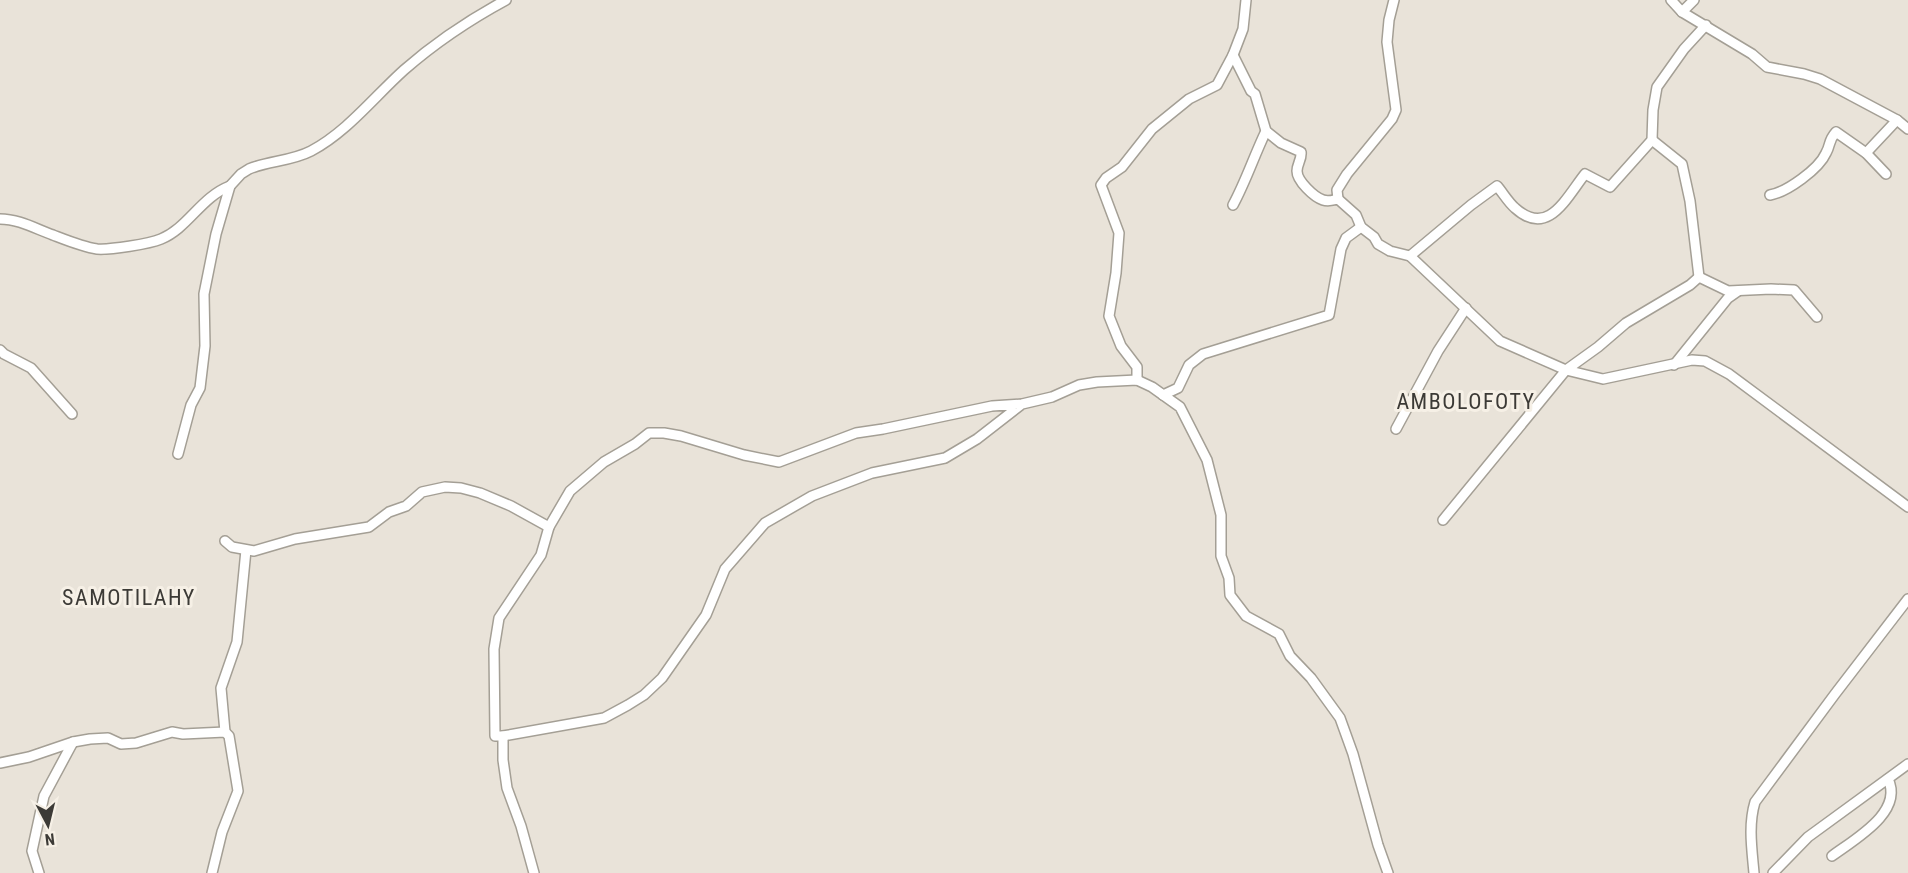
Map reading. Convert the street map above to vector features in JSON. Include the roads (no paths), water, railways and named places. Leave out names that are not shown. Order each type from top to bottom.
[{"type":"street","points":[[178,454],[191,405],[200,388],[204,346],[204,294],[216,234],[230,186],[249,169],[309,152],[324,143],[437,42],[462,24],[506,0]]},
{"type":"street","points":[[1137,380],[1137,367],[1121,346],[1109,316],[1116,273],[1119,232],[1101,185],[1106,178],[1122,167],[1152,129],[1189,99],[1216,85],[1233,56],[1244,29],[1246,0]]},
{"type":"street","points":[[1394,0],[1388,42],[1396,110],[1392,119],[1347,174],[1337,190],[1338,198],[1356,215],[1361,227],[1374,237],[1378,244],[1390,251],[1410,256],[1500,341],[1566,370],[1603,379],[1692,360],[1705,361],[1729,374],[1908,507]]},
{"type":"street","points":[[1671,0],[1682,12],[1752,54],[1767,68],[1820,79],[1897,120],[1908,129]]},
{"type":"street","points":[[1682,12],[1694,0]]},
{"type":"street","points":[[1410,256],[1497,186],[1515,208],[1533,219],[1552,216],[1585,174],[1610,187],[1652,140],[1653,110],[1657,87],[1684,49],[1706,25]]},
{"type":"street","points":[[1233,56],[1251,91],[1255,94],[1266,131],[1281,143],[1301,152],[1302,157],[1297,173],[1300,180],[1316,196],[1331,201],[1338,198]]},
{"type":"street","points":[[1866,153],[1897,120]]},
{"type":"street","points":[[1233,205],[1247,180],[1254,155],[1266,131]]},
{"type":"street","points":[[1770,195],[1784,190],[1817,167],[1827,152],[1829,139],[1836,132],[1866,153],[1886,174]]},
{"type":"street","points":[[1652,140],[1682,164],[1690,201],[1699,277]]},
{"type":"street","points":[[0,219],[29,225],[95,249],[152,243],[171,233],[204,201],[219,190],[230,186]]},
{"type":"street","points":[[1163,395],[1178,388],[1189,365],[1203,354],[1329,315],[1341,249],[1347,238],[1361,227]]},
{"type":"street","points":[[1699,277],[1728,291],[1771,288],[1794,290],[1817,317]]},
{"type":"street","points":[[1443,520],[1566,370],[1598,347],[1626,322],[1690,285],[1699,277]]},
{"type":"street","points":[[1674,365],[1728,298],[1738,291]]},
{"type":"street","points":[[1396,429],[1438,351],[1466,308]]},
{"type":"street","points":[[0,350],[31,368],[72,414]]},
{"type":"street","points":[[1022,404],[977,439],[945,458],[872,473],[812,496],[765,524],[725,569],[706,615],[662,678],[628,705],[604,718],[495,736],[494,649],[499,618],[541,555],[549,527],[570,491],[604,462],[649,433],[681,436],[744,455],[779,462],[856,433],[992,406],[1022,404],[1052,397],[1079,385],[1137,380],[1152,387],[1180,407],[1207,460],[1221,515],[1221,556],[1229,578],[1230,595],[1246,616],[1279,634],[1290,656],[1311,678],[1340,718],[1388,873]]},
{"type":"street","points":[[225,542],[232,547],[254,551],[328,532],[345,532],[369,527],[389,513],[406,506],[422,492],[445,487],[461,488],[480,494],[511,506],[549,527]]},
{"type":"street","points":[[212,873],[222,832],[238,791],[229,736],[225,732],[221,688],[237,642],[246,550]]},
{"type":"street","points":[[1754,873],[1752,813],[1755,802],[1908,599]]},
{"type":"street","points":[[0,763],[29,757],[90,738],[108,738],[121,744],[136,743],[172,732],[183,734],[225,732]]},
{"type":"street","points":[[503,736],[503,760],[507,788],[521,826],[534,873]]},
{"type":"street","points":[[39,873],[32,851],[44,796],[73,742]]},
{"type":"street","points":[[1773,873],[1808,837],[1908,764]]},
{"type":"street","points":[[1832,856],[1878,820],[1887,810],[1891,799],[1891,786],[1888,779]]},
{"type":"district","name":"AMBOLOFOTY","points":[[1466,401]]},
{"type":"district","name":"SAMOTILAHY","points":[[129,597]]}]
